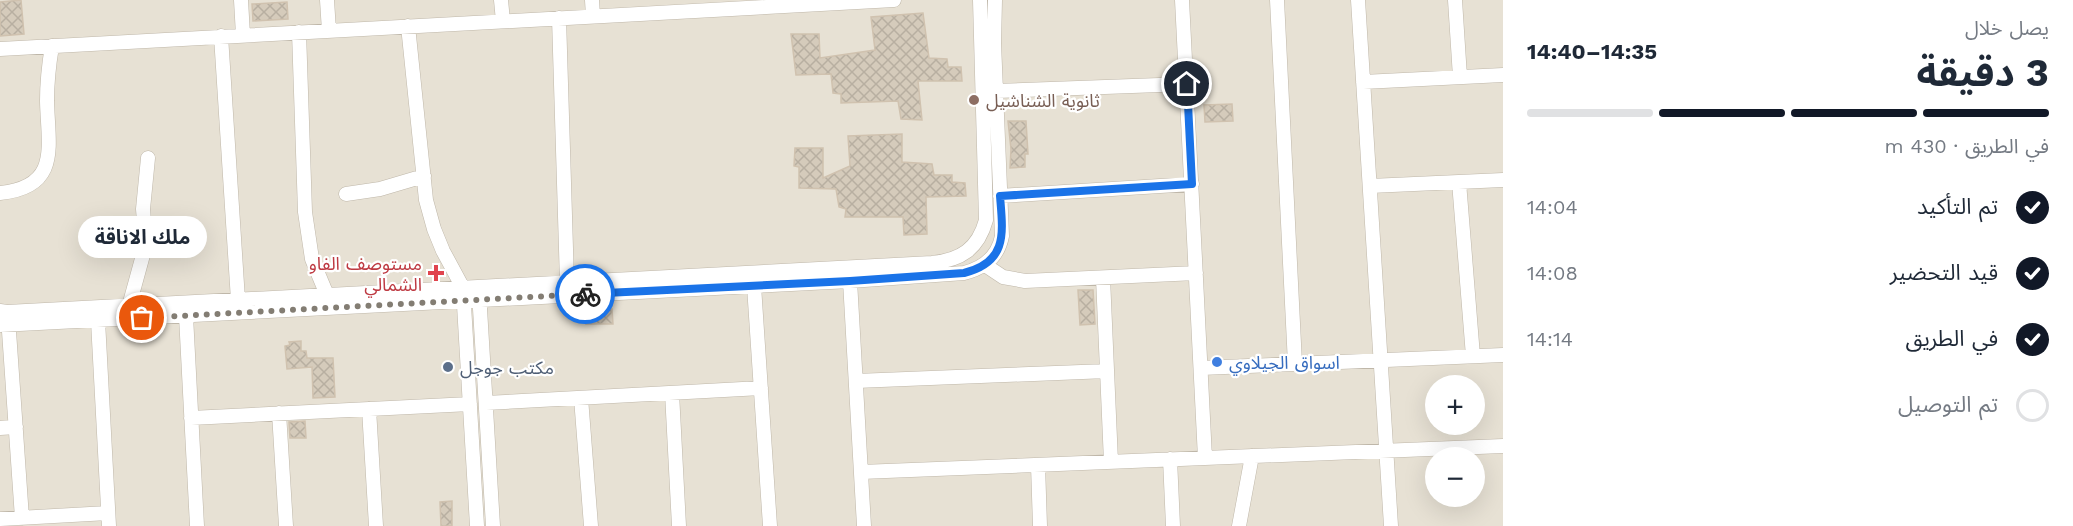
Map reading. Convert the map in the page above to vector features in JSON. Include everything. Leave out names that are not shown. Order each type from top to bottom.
[{"type":"street","points":[[241,0],[243,35]]},
{"type":"street","points":[[327,0],[329,31]]},
{"type":"street","points":[[501,0],[503,21]]},
{"type":"street","points":[[592,0],[593,16]]},
{"type":"street","points":[[0,49],[593,16],[693,5],[894,0]]},
{"type":"street","points":[[4,319],[98,321],[186,316],[464,295],[567,282],[932,262],[957,258],[976,243],[986,220],[980,0]]},
{"type":"street","points":[[479,293],[754,286],[850,281],[964,273],[985,265],[1000,247],[1002,225],[994,0]]},
{"type":"street","points":[[1182,0],[1205,458]]},
{"type":"street","points":[[1277,0],[1295,364]]},
{"type":"street","points":[[1358,0],[1391,526]]},
{"type":"street","points":[[1455,0],[1460,77]]},
{"type":"street","points":[[559,18],[567,282]]},
{"type":"street","points":[[408,26],[426,200],[443,252],[464,295],[477,526]]},
{"type":"street","points":[[299,32],[305,213],[312,259],[327,296]]},
{"type":"street","points":[[221,36],[238,300]]},
{"type":"street","points":[[0,193],[17,191],[26,187],[39,176],[46,166],[50,153],[47,82],[52,46]]},
{"type":"street","points":[[1363,82],[1503,75]]},
{"type":"street","points":[[996,91],[1187,84]]},
{"type":"street","points":[[129,306],[145,234],[143,208],[148,158]]},
{"type":"street","points":[[346,194],[380,189],[424,176]]},
{"type":"street","points":[[1370,186],[1503,180]]},
{"type":"street","points":[[1459,182],[1473,357]]},
{"type":"street","points":[[1000,196],[1192,184]]},
{"type":"street","points":[[985,265],[993,272],[1014,280],[1036,281],[1196,273]]},
{"type":"street","points":[[1103,278],[1112,462]]},
{"type":"street","points":[[850,281],[864,526]]},
{"type":"street","points":[[754,286],[770,526]]},
{"type":"street","points":[[479,293],[493,526]]},
{"type":"street","points":[[4,319],[129,306],[238,300],[327,296],[464,295]]},
{"type":"street","points":[[186,316],[197,526]]},
{"type":"street","points":[[4,319],[16,427],[22,518]]},
{"type":"street","points":[[0,519],[108,519],[98,321]]},
{"type":"street","points":[[1201,368],[1503,355]]},
{"type":"street","points":[[856,381],[1107,371]]},
{"type":"street","points":[[486,403],[761,388]]},
{"type":"street","points":[[672,393],[679,526]]},
{"type":"street","points":[[581,398],[591,526]]},
{"type":"street","points":[[191,418],[470,404]]},
{"type":"street","points":[[369,409],[376,526]]},
{"type":"street","points":[[279,413],[286,526]]},
{"type":"street","points":[[0,428],[16,427]]},
{"type":"street","points":[[861,472],[1503,446]]},
{"type":"street","points":[[1239,526],[1252,456]]},
{"type":"street","points":[[1170,459],[1173,526]]},
{"type":"street","points":[[1038,465],[1040,526]]},
{"type":"shaded area","points":[[0,0],[1503,0],[1503,526],[0,526]]},
{"type":"building","points":[[21,0],[24,34],[0,36],[0,2]]},
{"type":"building","points":[[287,2],[288,19],[253,21],[252,4]]},
{"type":"building","points":[[923,13],[929,58],[947,59],[948,67],[961,67],[962,81],[918,81],[922,120],[901,119],[898,101],[841,103],[841,94],[833,93],[831,74],[796,75],[791,34],[819,34],[820,58],[875,50],[871,17]]},
{"type":"building","points":[[1232,104],[1233,121],[1205,122],[1204,105]]},
{"type":"building","points":[[1008,121],[1026,121],[1028,154],[1025,154],[1025,167],[1010,168],[1011,149]]},
{"type":"building","points":[[902,134],[902,162],[932,164],[934,175],[952,175],[952,182],[965,183],[966,196],[926,197],[927,234],[904,235],[903,217],[845,217],[846,209],[839,207],[836,189],[799,188],[799,167],[794,166],[795,148],[823,148],[823,178],[850,166],[848,136]]},
{"type":"building","points":[[1078,290],[1093,290],[1095,324],[1080,325]]},
{"type":"building","points":[[612,309],[613,324],[586,324],[586,311]]},
{"type":"building","points":[[301,341],[301,351],[306,351],[307,358],[333,358],[335,397],[313,398],[312,367],[287,369],[285,346],[290,345],[289,342]]},
{"type":"building","points":[[305,421],[306,438],[290,438],[289,422]]},
{"type":"building","points":[[452,501],[452,526],[441,526],[440,502]]},
{"type":"way so far","points":[[142,318],[585,294]]},
{"type":"place","name":"ثانوية الشناشيل","points":[[974,100]]},
{"type":"place","name":"مستوصف الفاو الشمالي","points":[[436,273]]},
{"type":"place","name":"ملك الاناقة","points":[[142,318]]},
{"type":"place","name":"اسواق الجيلاوي","points":[[1217,362]]},
{"type":"place","name":"مكتب جوجل","points":[[448,367]]},
{"type":"route","points":[[585,294],[850,281],[964,273],[975,270],[994,257],[1000,247],[1002,236],[1000,196],[1192,184],[1187,84]]}]
